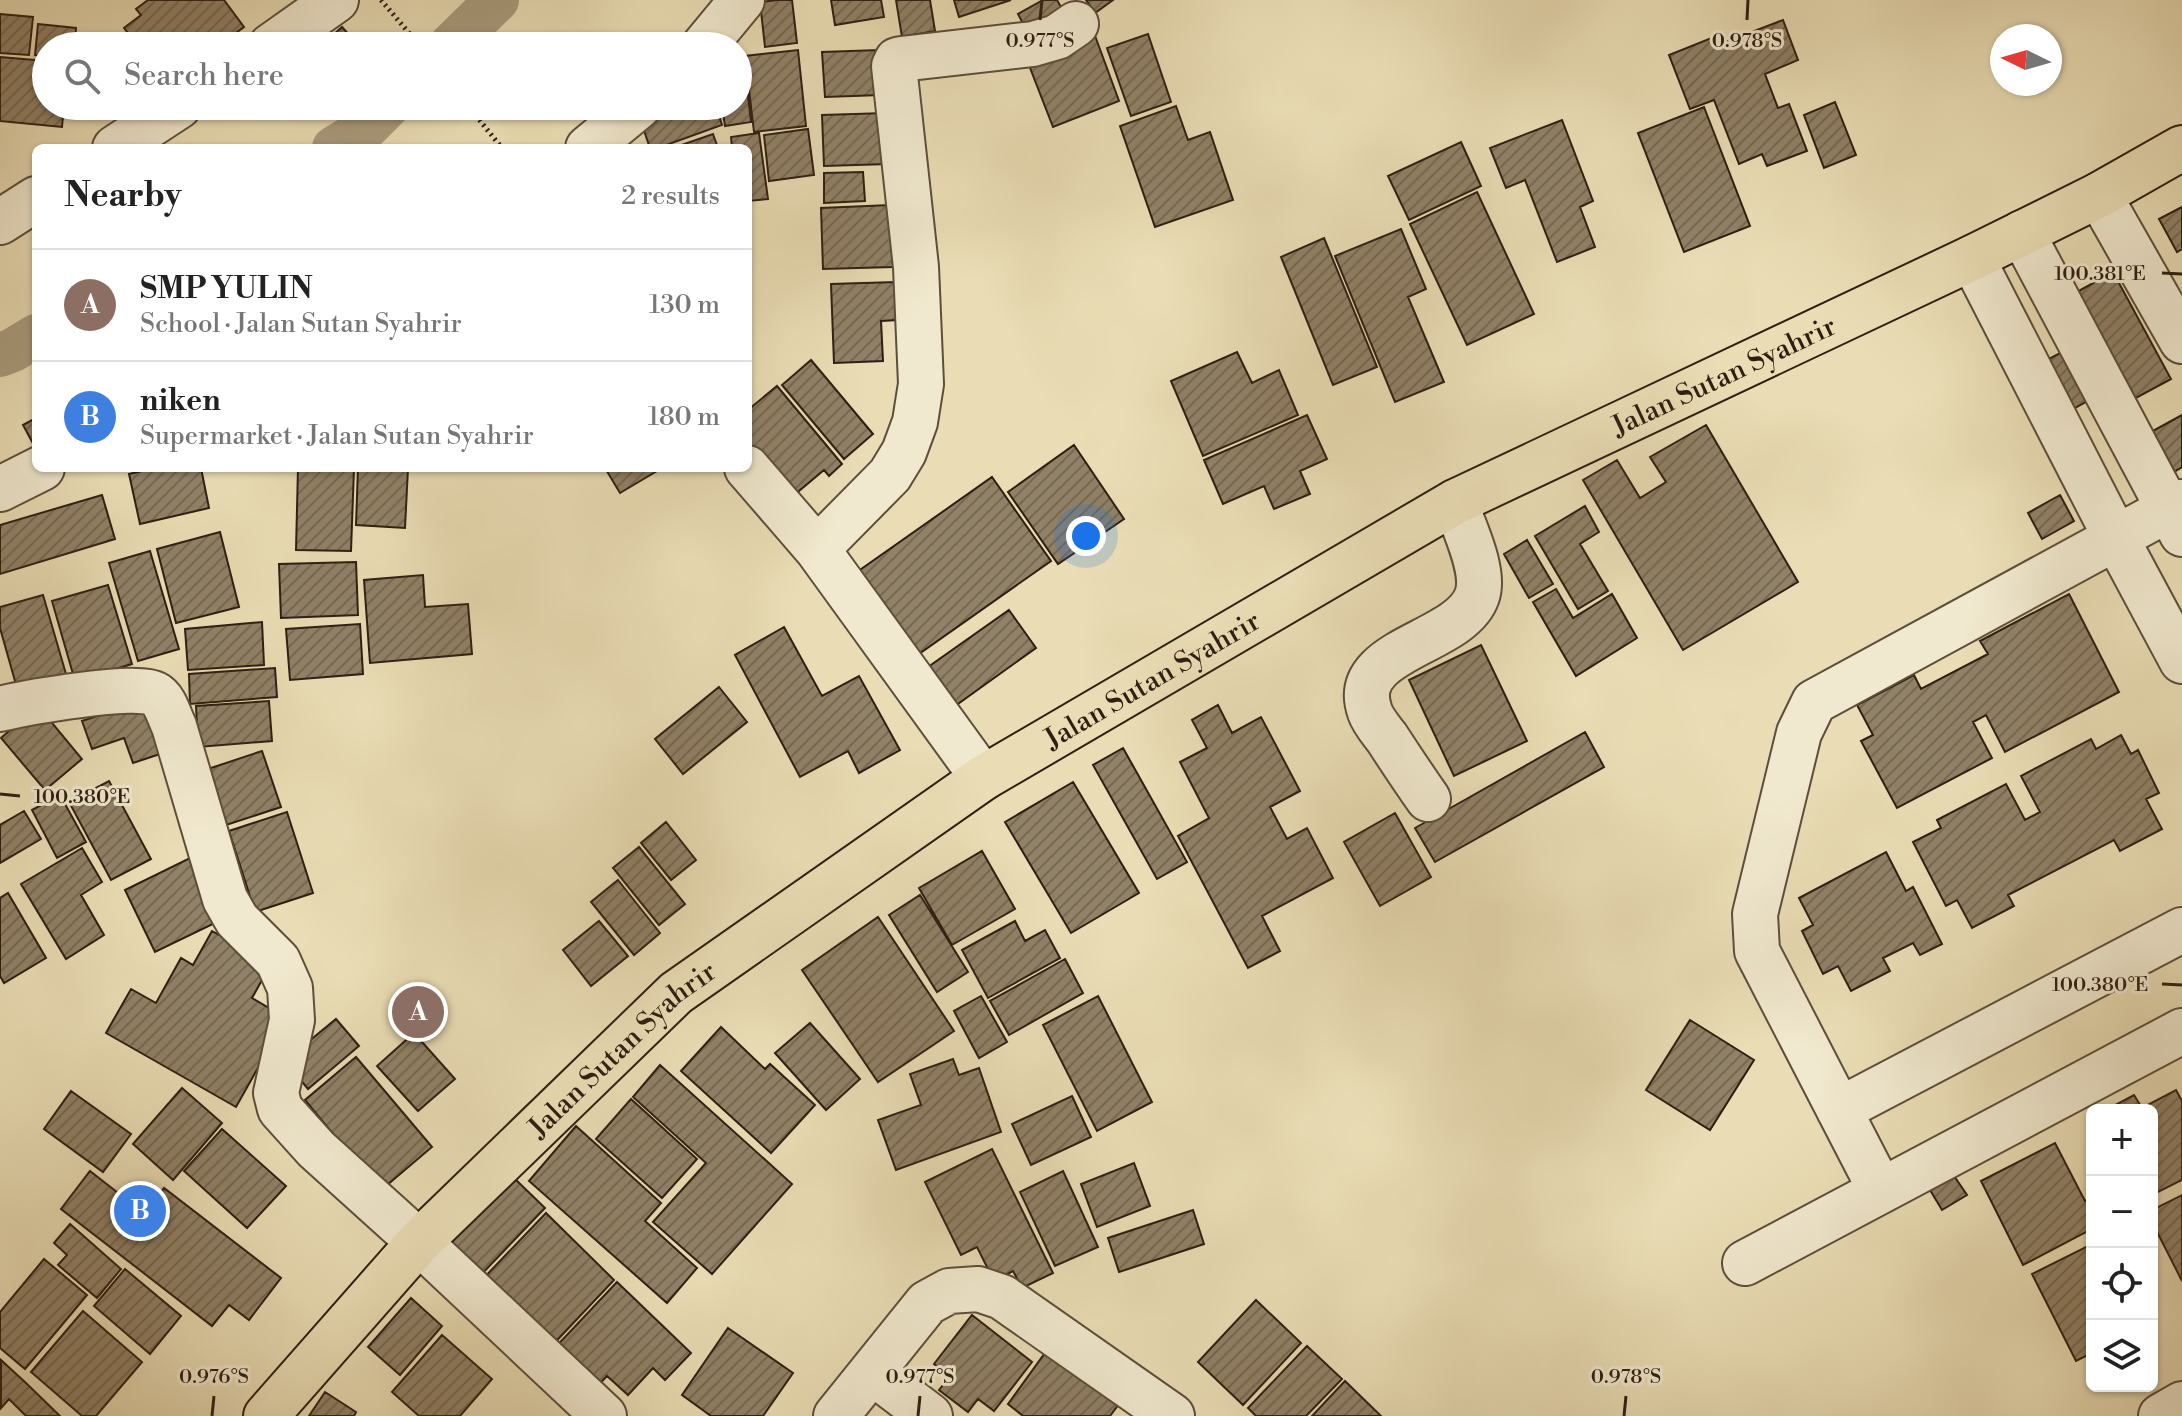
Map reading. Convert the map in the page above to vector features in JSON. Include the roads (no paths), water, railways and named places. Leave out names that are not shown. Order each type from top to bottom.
[{"type":"main road","name":"Jalan Sutan Syahrir","points":[[266,1416],[419,1242],[676,993],[983,778],[1455,502],[1972,258],[2099,195],[2182,148]]},
{"type":"street","points":[[716,32],[742,0]]},
{"type":"street","points":[[817,549],[890,475],[904,452],[911,432],[921,384],[916,267],[894,66],[901,59],[1033,44],[1057,37],[1076,24]]},
{"type":"street","points":[[121,144],[158,120]]},
{"type":"street","points":[[593,144],[622,120]]},
{"type":"street","points":[[2099,195],[2182,341]]},
{"type":"street","points":[[0,222],[32,202]]},
{"type":"street","points":[[1881,1191],[1757,951],[1755,914],[1799,733],[1814,702],[2116,538],[2178,515],[2022,233]]},
{"type":"street","points":[[1972,258],[2182,661]]},
{"type":"street","points":[[0,489],[34,472]]},
{"type":"street","points":[[750,472],[817,549],[983,778]]},
{"type":"street","points":[[1428,799],[1370,713],[1367,691],[1372,673],[1463,617],[1477,595],[1478,570],[1455,502]]},
{"type":"street","points":[[0,709],[31,702],[124,691],[151,692],[161,699],[174,726],[225,899],[237,920],[278,961],[290,988],[292,1020],[276,1093],[280,1109],[316,1149],[604,1416]]},
{"type":"street","points":[[1839,1110],[2182,930]]},
{"type":"street","points":[[1745,1263],[2182,1031]]},
{"type":"street","points":[[836,1416],[927,1303],[949,1291],[978,1289],[1002,1297],[1172,1416]]},
{"type":"street","points":[[872,1372],[930,1416]]},
{"type":"street","points":[[2161,1416],[2182,1404]]},
{"type":"waterway","points":[[464,32],[497,0]]},
{"type":"waterway","points":[[341,144],[374,120]]},
{"type":"waterway","points":[[0,355],[32,338]]},
{"type":"place","name":"SMP YULIN","points":[[418,1012]]},
{"type":"place","name":"niken","points":[[140,1211]]}]
